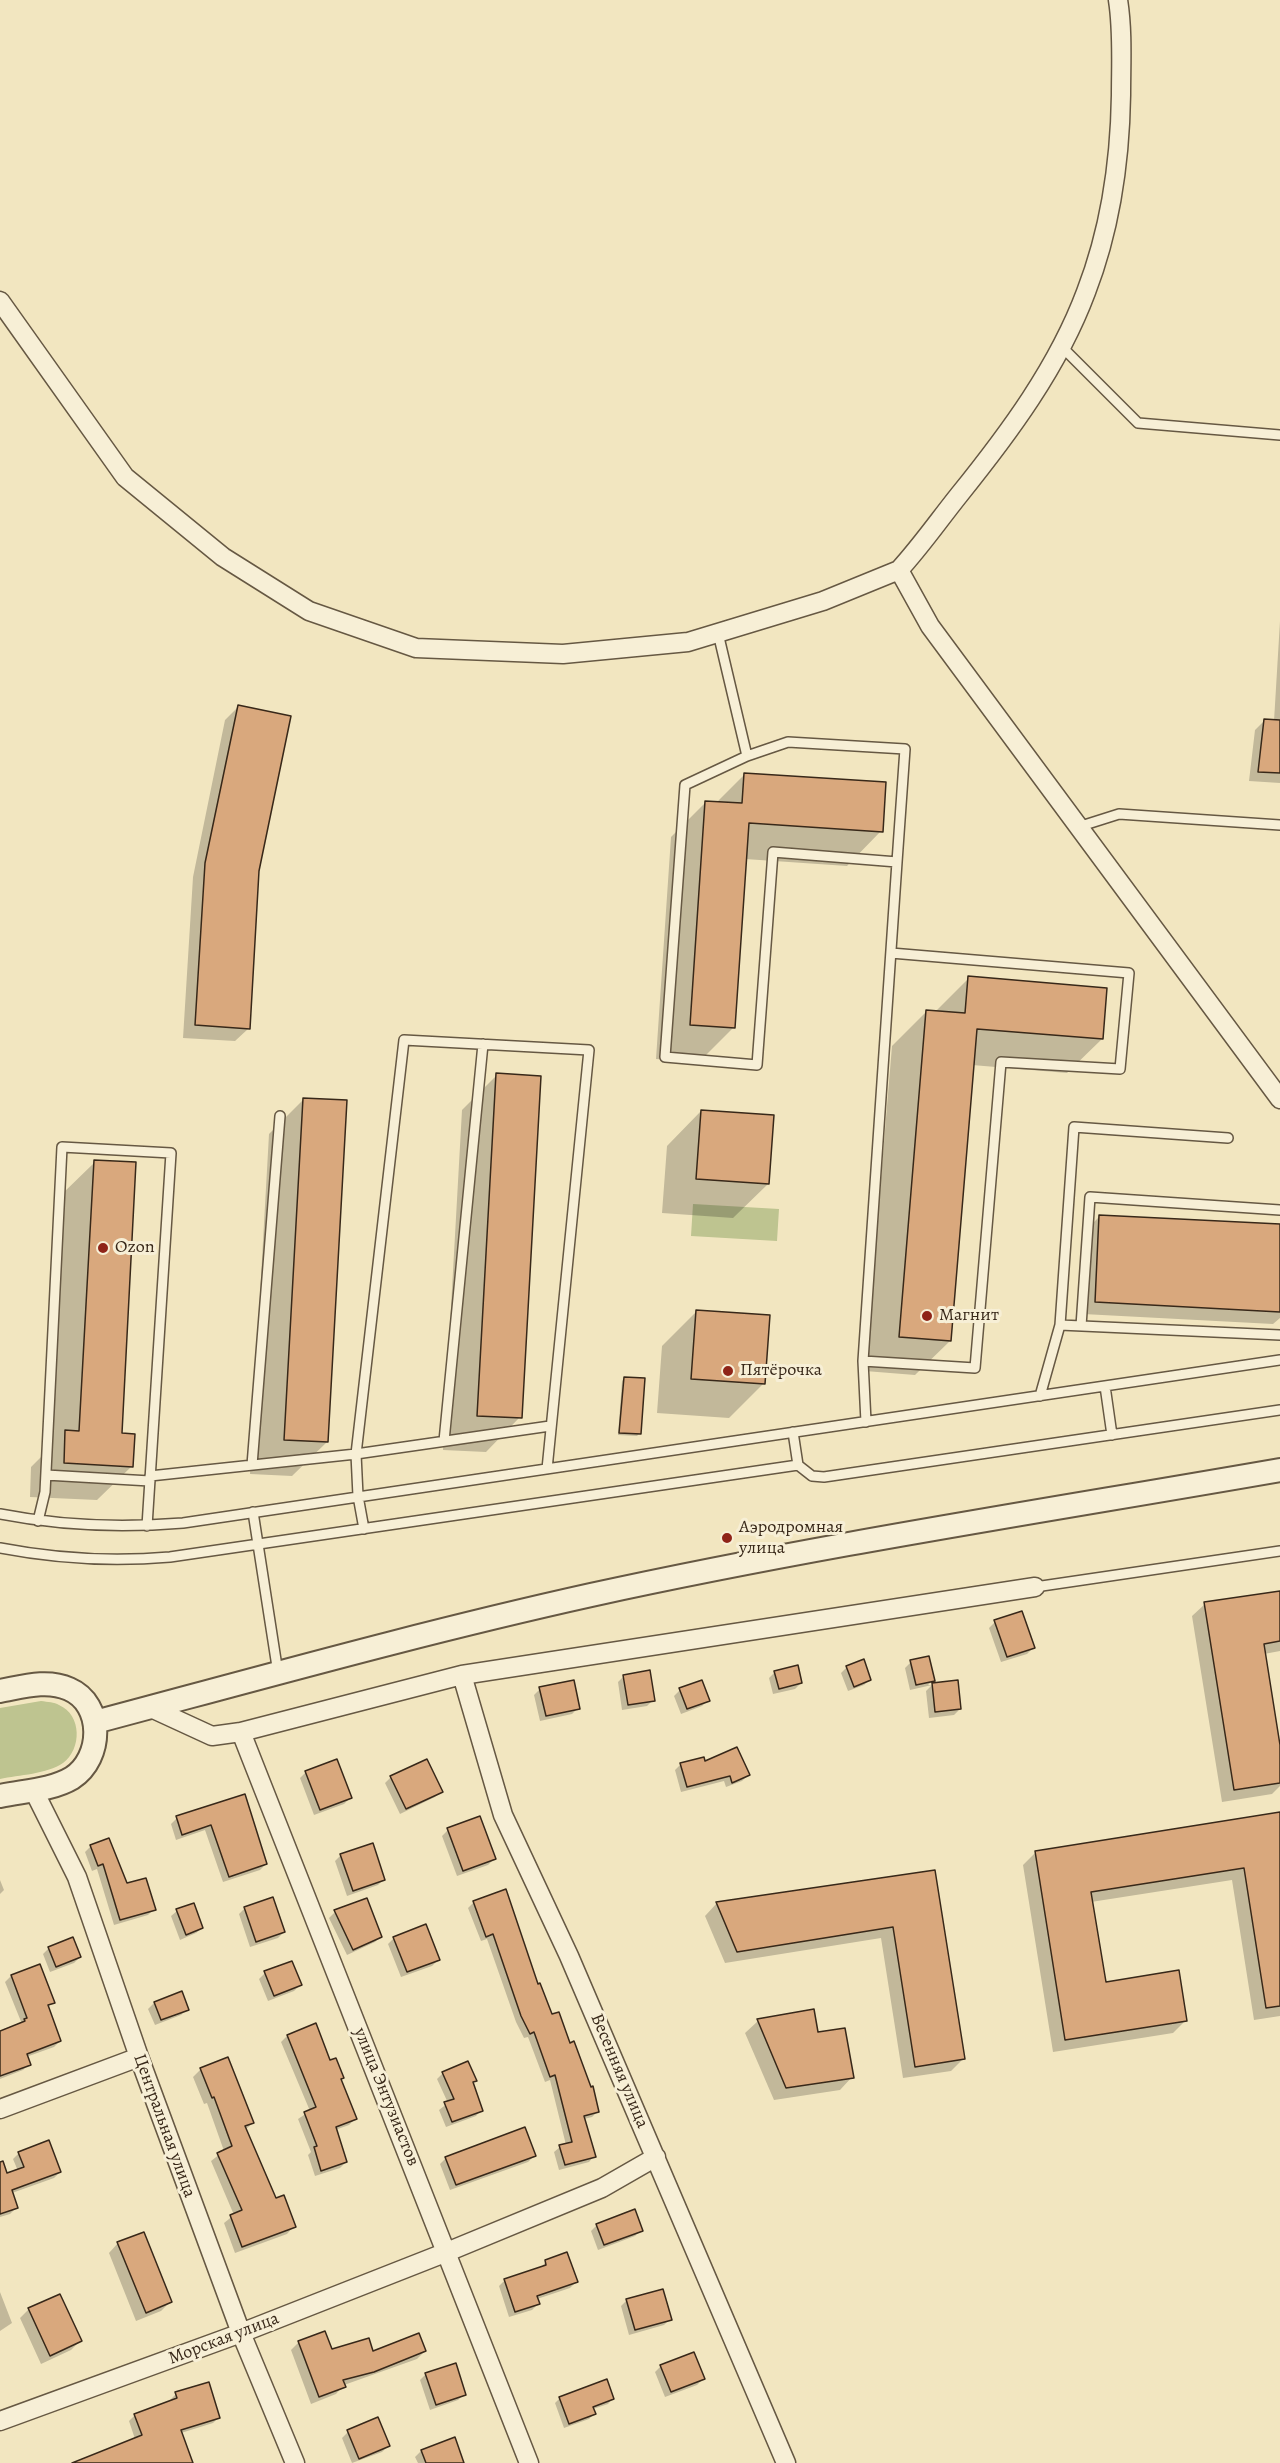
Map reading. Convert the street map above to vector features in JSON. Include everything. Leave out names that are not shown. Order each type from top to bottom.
[{"type":"street","points":[[0,301],[125,477],[223,557],[309,611],[416,648],[563,654],[688,642],[823,601],[899,570],[920,547],[1033,396],[1087,291],[1109,210],[1120,143],[1121,61],[1118,0]]},
{"type":"street","points":[[899,570],[930,626],[1280,1099]]},
{"type":"street","points":[[95,1722],[444,1629],[723,1568],[1280,1470]]},
{"type":"street","points":[[149,1707],[212,1736],[241,1732],[462,1675],[1035,1587]]},
{"type":"street","name":"Весенняя улица","points":[[462,1675],[504,1815],[569,1956],[786,2463]]},
{"type":"street","points":[[0,1691],[50,1684],[68,1689],[83,1699],[95,1722],[95,1742],[83,1767],[71,1778],[63,1782],[0,1796]]},
{"type":"street","name":"улица Энтузиастов","points":[[241,1732],[529,2463]]},
{"type":"street","name":"Центральная улица","points":[[33,1789],[77,1877],[139,2057],[241,2333],[295,2463]]},
{"type":"street","points":[[0,2109],[139,2057]]},
{"type":"street","name":"Морская улица","points":[[0,2421],[241,2333],[447,2252],[602,2188],[656,2157]]},
{"type":"lane","points":[[1060,345],[1138,423],[1280,435]]},
{"type":"lane","points":[[718,633],[747,756]]},
{"type":"lane","points":[[866,1422],[862,1361],[905,749],[788,742],[747,756],[685,785],[664,1057],[757,1065],[773,852],[897,862]]},
{"type":"lane","points":[[1078,827],[1119,814],[1280,825]]},
{"type":"lane","points":[[862,1361],[975,1368],[1001,1062],[1120,1069],[1129,973],[891,952]]},
{"type":"lane","points":[[364,1529],[358,1496],[356,1454],[404,1040],[589,1050],[547,1468]]},
{"type":"lane","points":[[444,1441],[483,1044]]},
{"type":"lane","points":[[252,1465],[280,1116]]},
{"type":"lane","points":[[1040,1396],[1060,1325],[1074,1127],[1228,1138]]},
{"type":"lane","points":[[38,1521],[45,1492],[62,1147],[171,1154],[147,1526]]},
{"type":"lane","points":[[1081,1326],[1090,1197],[1280,1210]]},
{"type":"lane","points":[[1060,1325],[1280,1335]]},
{"type":"lane","points":[[0,1514],[74,1525],[147,1526],[183,1523],[1280,1360]]},
{"type":"lane","points":[[1105,1386],[1112,1435]]},
{"type":"lane","points":[[793,1432],[798,1465],[812,1476],[824,1477],[1280,1410]]},
{"type":"lane","points":[[46,1475],[150,1479],[356,1454],[550,1426]]},
{"type":"lane","points":[[0,1548],[60,1557],[113,1560],[170,1557],[798,1465]]},
{"type":"lane","points":[[253,1512],[278,1673]]},
{"type":"lane","points":[[1035,1587],[1280,1551]]},
{"type":"green space","points":[[693,1204],[779,1209],[777,1241],[691,1236]]},
{"type":"green space","points":[[41,1701],[57,1704],[72,1716],[77,1732],[74,1749],[63,1763],[56,1767],[0,1779],[0,1708]]},
{"type":"building","points":[[238,705],[291,716],[259,871],[250,1029],[195,1025],[205,863]]},
{"type":"building","points":[[1264,719],[1280,720],[1280,773],[1258,772]]},
{"type":"building","points":[[744,773],[886,782],[883,832],[749,823],[735,1028],[690,1025],[705,801],[742,803]]},
{"type":"building","points":[[968,976],[1107,988],[1103,1039],[977,1029],[951,1341],[899,1337],[926,1010],[965,1013]]},
{"type":"building","points":[[496,1073],[541,1076],[522,1418],[477,1416]]},
{"type":"building","points":[[303,1098],[347,1100],[328,1442],[284,1440]]},
{"type":"building","points":[[701,1110],[774,1115],[769,1184],[696,1179]]},
{"type":"building","points":[[94,1160],[136,1162],[122,1433],[135,1434],[133,1467],[64,1463],[65,1430],[79,1431]]},
{"type":"building","points":[[1099,1215],[1280,1224],[1280,1312],[1095,1302]]},
{"type":"building","points":[[696,1310],[770,1315],[765,1384],[691,1379]]},
{"type":"building","points":[[624,1377],[645,1378],[641,1434],[619,1433]]},
{"type":"building","points":[[1280,1591],[1280,1641],[1264,1644],[1280,1745],[1280,1783],[1234,1790],[1204,1602]]},
{"type":"building","points":[[1022,1611],[1035,1648],[1007,1657],[994,1620]]},
{"type":"building","points":[[929,1656],[935,1681],[916,1685],[910,1660]]},
{"type":"building","points":[[864,1659],[871,1680],[854,1687],[846,1666]]},
{"type":"building","points":[[798,1665],[802,1683],[779,1689],[774,1671]]},
{"type":"building","points":[[650,1670],[655,1701],[628,1705],[623,1675]]},
{"type":"building","points":[[574,1680],[580,1709],[546,1716],[539,1687]]},
{"type":"building","points":[[702,1680],[710,1701],[687,1709],[679,1688]]},
{"type":"building","points":[[958,1680],[961,1709],[935,1712],[932,1683]]},
{"type":"building","points":[[737,1747],[750,1775],[732,1783],[730,1776],[687,1787],[680,1763],[704,1757],[705,1761]]},
{"type":"building","points":[[337,1759],[352,1798],[320,1810],[305,1771]]},
{"type":"building","points":[[427,1759],[443,1792],[406,1809],[390,1776]]},
{"type":"building","points":[[245,1794],[267,1864],[229,1877],[211,1825],[182,1835],[176,1816]]},
{"type":"building","points":[[1280,1812],[1280,2006],[1266,2008],[1244,1868],[1091,1892],[1106,1982],[1179,1970],[1187,2021],[1065,2040],[1035,1851]]},
{"type":"building","points":[[480,1816],[496,1859],[463,1871],[447,1828]]},
{"type":"building","points":[[109,1838],[127,1883],[146,1878],[156,1910],[120,1920],[103,1864],[98,1866],[90,1845]]},
{"type":"building","points":[[373,1843],[385,1880],[353,1891],[340,1854]]},
{"type":"building","points":[[935,1870],[965,2059],[915,2067],[893,1927],[737,1952],[716,1902]]},
{"type":"building","points":[[506,1889],[538,1984],[540,1983],[552,2014],[559,2012],[570,2043],[574,2041],[591,2087],[593,2086],[599,2112],[584,2116],[596,2157],[565,2165],[559,2145],[572,2142],[555,2075],[550,2077],[534,2032],[530,2034],[521,2016],[493,1934],[486,1937],[473,1901]]},
{"type":"building","points":[[273,1897],[285,1932],[256,1942],[244,1907]]},
{"type":"building","points":[[367,1898],[382,1937],[353,1950],[334,1910]]},
{"type":"building","points":[[194,1903],[203,1928],[186,1935],[176,1909]]},
{"type":"building","points":[[426,1924],[440,1960],[407,1972],[393,1937]]},
{"type":"building","points":[[73,1937],[81,1957],[56,1967],[48,1947]]},
{"type":"building","points":[[292,1961],[302,1985],[274,1996],[264,1971]]},
{"type":"building","points":[[40,1964],[55,2003],[48,2005],[61,2041],[27,2054],[31,2065],[0,2076],[0,2031],[25,2021],[24,2019],[27,2018],[11,1975]]},
{"type":"building","points":[[182,1991],[189,2010],[161,2020],[154,2002]]},
{"type":"building","points":[[814,2009],[818,2032],[845,2028],[854,2078],[786,2088],[757,2019]]},
{"type":"building","points":[[316,2023],[330,2060],[336,2058],[344,2078],[341,2079],[357,2119],[336,2127],[347,2162],[321,2171],[314,2147],[317,2146],[304,2112],[316,2107],[287,2035]]},
{"type":"building","points":[[228,2057],[254,2123],[245,2126],[276,2198],[284,2195],[296,2227],[242,2247],[230,2215],[242,2210],[217,2153],[232,2146],[214,2097],[212,2098],[200,2068]]},
{"type":"building","points":[[468,2061],[477,2081],[473,2082],[483,2111],[452,2122],[444,2102],[454,2099],[442,2072]]},
{"type":"building","points":[[525,2127],[536,2156],[456,2185],[445,2157]]},
{"type":"building","points":[[49,2140],[61,2172],[12,2190],[18,2208],[0,2214],[0,2162],[3,2161],[7,2173],[24,2167],[18,2152]]},
{"type":"building","points":[[635,2209],[643,2231],[604,2245],[596,2224]]},
{"type":"building","points":[[144,2232],[172,2302],[146,2313],[117,2242]]},
{"type":"building","points":[[567,2252],[578,2282],[537,2296],[540,2304],[515,2312],[504,2279],[546,2265],[545,2260]]},
{"type":"building","points":[[663,2289],[672,2320],[635,2330],[626,2299]]},
{"type":"building","points":[[60,2294],[82,2341],[50,2356],[28,2308]]},
{"type":"building","points":[[325,2331],[332,2349],[369,2338],[373,2351],[419,2333],[426,2351],[374,2372],[343,2380],[346,2387],[319,2397],[298,2341]]},
{"type":"building","points":[[694,2352],[705,2379],[671,2392],[660,2365]]},
{"type":"building","points":[[456,2363],[466,2395],[436,2405],[425,2373]]},
{"type":"building","points":[[607,2379],[614,2399],[593,2407],[596,2414],[569,2424],[559,2397]]},
{"type":"building","points":[[209,2382],[220,2418],[181,2430],[193,2463],[72,2463],[142,2435],[134,2414],[177,2398],[175,2392]]},
{"type":"building","points":[[378,2417],[390,2446],[359,2459],[347,2430]]},
{"type":"building","points":[[455,2437],[464,2463],[426,2463],[421,2450]]},
{"type":"place","name":"Ozon","points":[[103,1248]]},
{"type":"place","name":"Магнит","points":[[927,1316]]},
{"type":"place","name":"Пятёрочка","points":[[728,1371]]},
{"type":"place","name":"Аэродромная улица","points":[[727,1538]]}]
